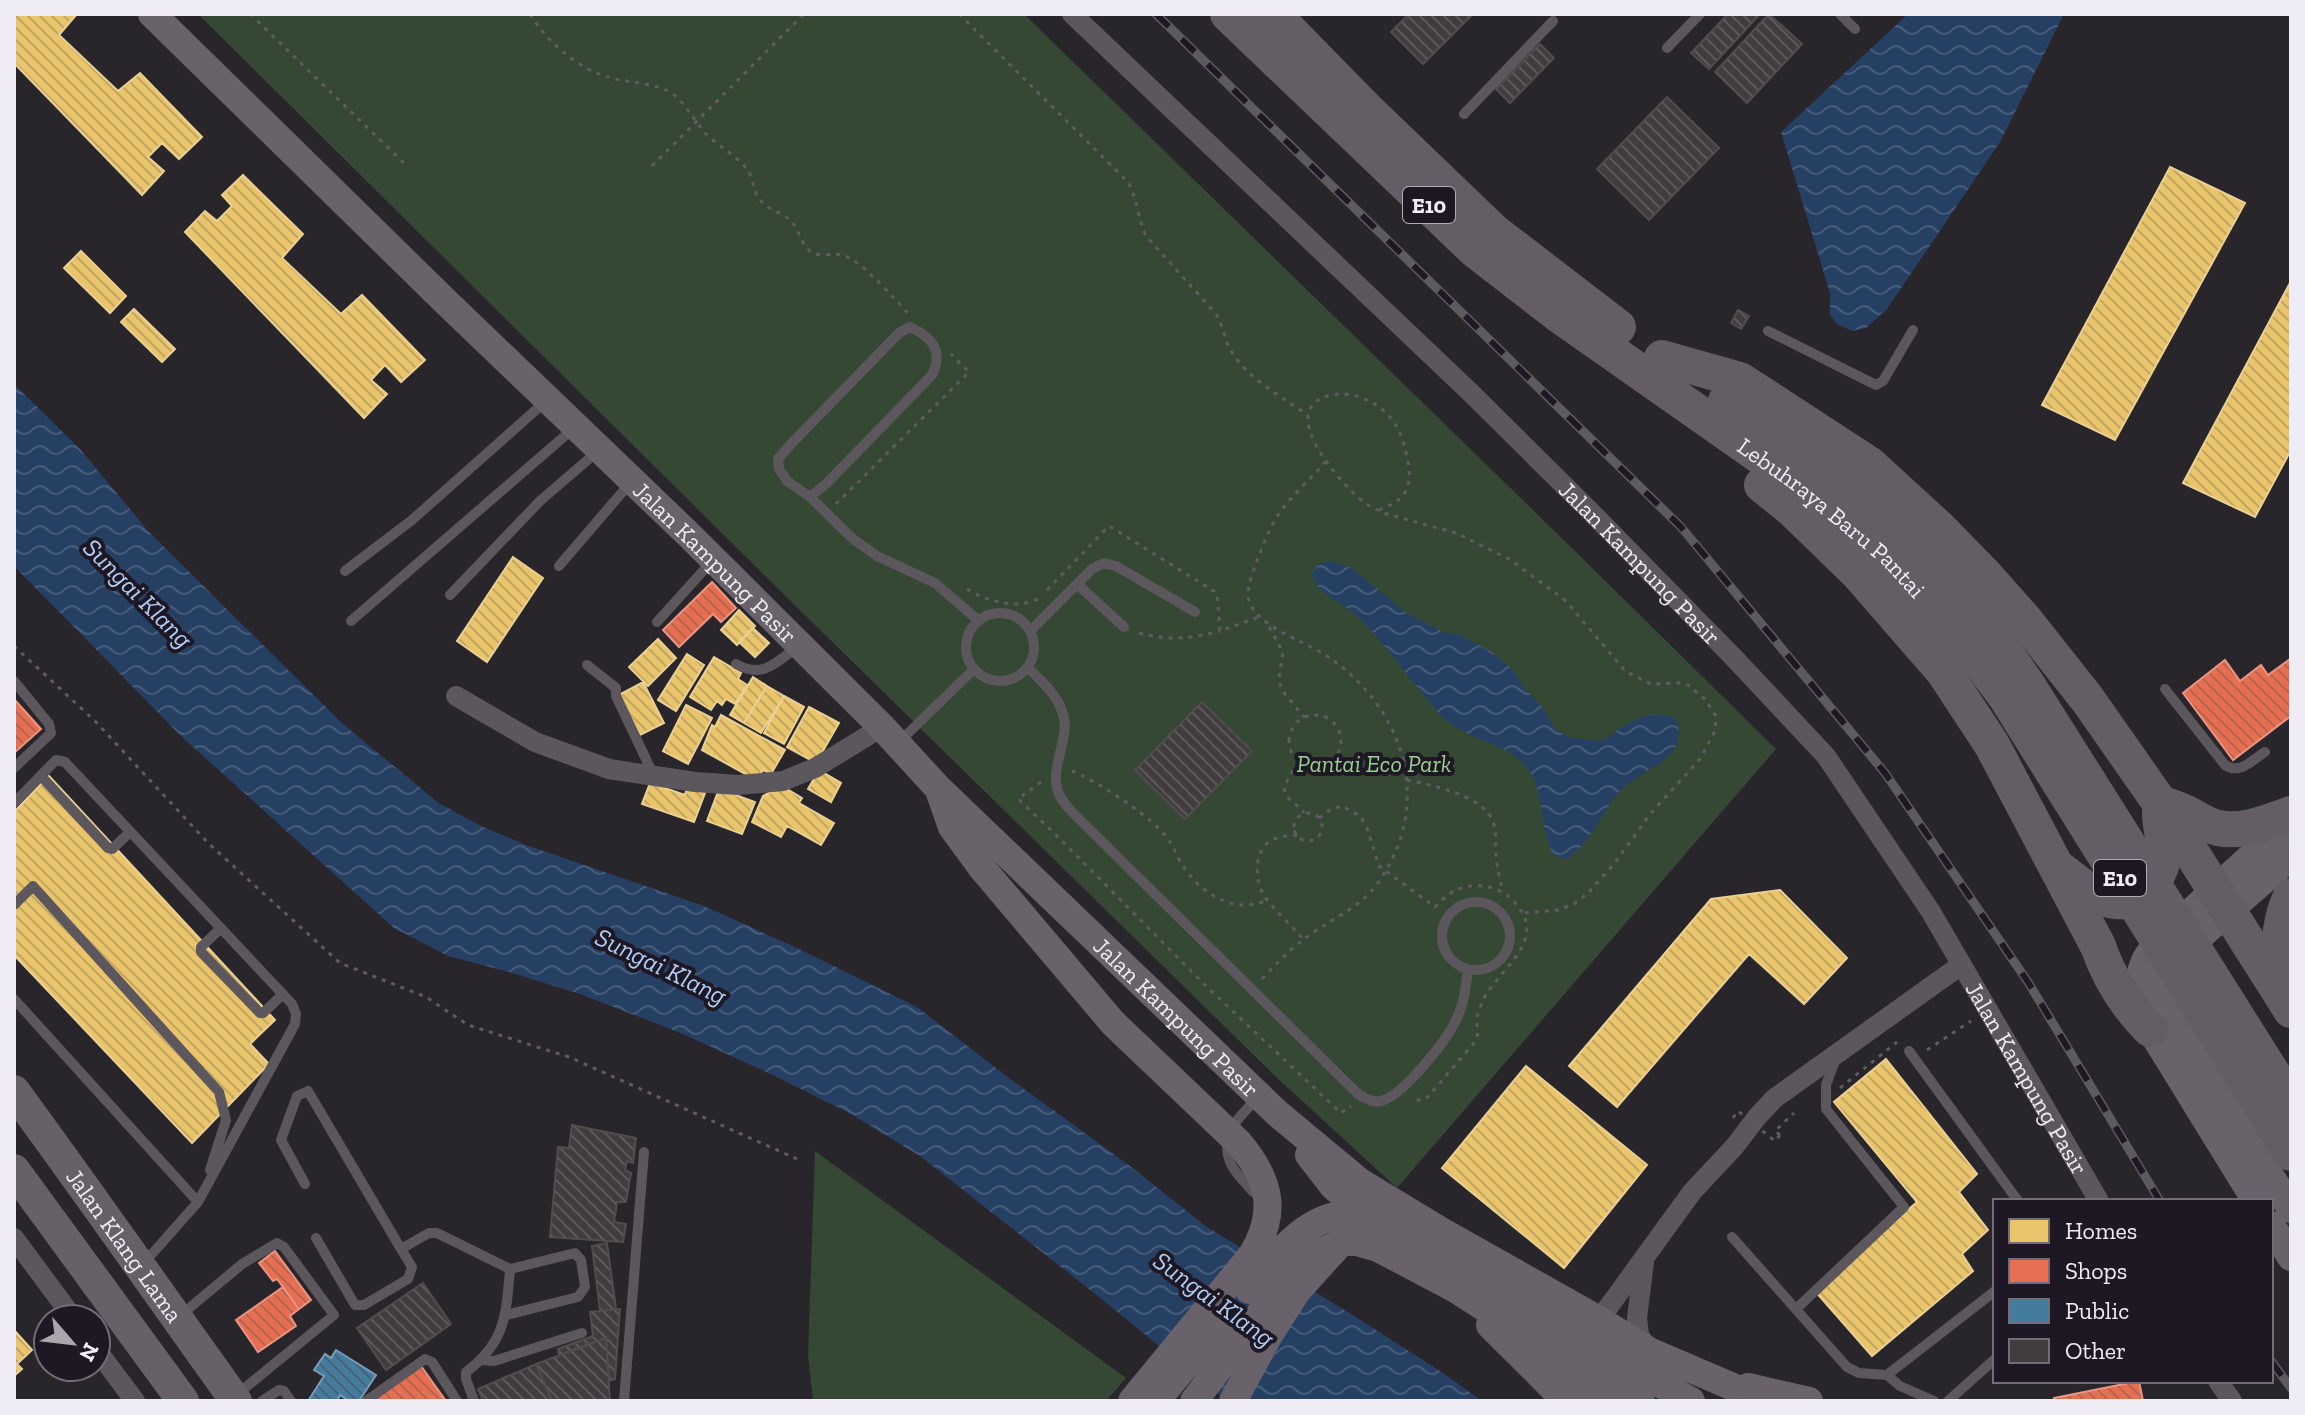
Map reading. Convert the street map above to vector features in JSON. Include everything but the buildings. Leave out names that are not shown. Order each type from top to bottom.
[{"type":"highway","name":"Lebuhraya Baru Pantai","points":[[1228,14],[1475,250],[1559,315],[1654,367]]},
{"type":"highway","name":"Lebuhraya Baru Pantai","points":[[1273,14],[1493,231],[1581,300],[1654,367],[1760,455],[1889,558],[1988,628],[2027,684],[2291,1103]]},
{"type":"highway","points":[[2150,1029],[2132,1010],[2105,965],[2098,946],[1992,745],[1944,672],[1857,572],[1792,509],[1735,463],[1675,421],[1654,367],[1740,380],[1869,464],[1940,529],[2024,619],[2088,700],[2160,803],[2287,1003]]},
{"type":"highway","name":"Lebuhraya Baru Pantai","points":[[1948,602],[1969,647],[2006,697],[2291,1153]]},
{"type":"highway","points":[[2160,803],[2218,828],[2235,829],[2291,814]]},
{"type":"highway","points":[[2054,865],[2102,898],[2127,901],[2145,893],[2155,880],[2163,855],[2160,803]]},
{"type":"highway","points":[[2287,1003],[2278,947],[2284,912],[2291,896]]},
{"type":"main road","name":"Jalan Klang Lama","points":[[14,1091],[177,1319],[244,1400]]},
{"type":"main road","name":"Jalan Klang Lama","points":[[14,1170],[183,1401]]},
{"type":"street","name":"Jalan Kampung Pasir","points":[[152,14],[713,559],[890,735],[937,787],[1269,1104]]},
{"type":"street","name":"Jalan Kampung Pasir","points":[[1072,14],[1471,393],[1736,660],[1826,756],[1931,912],[2098,1199]]},
{"type":"street","points":[[456,696],[535,742],[609,769],[738,785],[783,781],[890,735]]},
{"type":"street","points":[[937,787],[952,827],[982,868],[1113,1023],[1239,1143],[1254,1161],[1262,1179],[1267,1198],[1266,1229],[1252,1255],[1132,1401]]},
{"type":"street","points":[[2221,901],[2291,821]]},
{"type":"street","points":[[2291,856],[2221,901],[2152,950],[2147,957],[2162,986],[2171,1017],[2291,1209]]},
{"type":"street","points":[[2098,946],[2107,956],[2127,968],[2154,969]]},
{"type":"street","points":[[1512,1338],[1529,1344],[1563,1342],[1599,1320],[1692,1192],[1775,1098],[1961,965]]},
{"type":"street","points":[[2154,969],[2139,999],[2141,1012],[2255,1199]]},
{"type":"street","points":[[1269,1104],[1360,1182],[1599,1320],[1649,1351],[1698,1389],[1809,1401]]},
{"type":"street","points":[[1269,1104],[1333,1186],[1512,1338],[1607,1401]]},
{"type":"street","points":[[1156,1401],[1279,1252],[1312,1226],[1346,1215],[1371,1217],[1407,1235],[1550,1322],[1698,1389],[1766,1401]]},
{"type":"street","points":[[2273,1228],[2291,1257]]},
{"type":"street","points":[[14,1238],[62,1303]]},
{"type":"street","points":[[1233,1401],[1297,1291],[1342,1242]]},
{"type":"street","points":[[1194,1401],[1287,1278],[1307,1259],[1342,1242],[1357,1242],[1378,1248],[1454,1288],[1540,1343],[1641,1401]]},
{"type":"street","points":[[1644,1258],[1637,1318],[1639,1335],[1649,1351]]},
{"type":"street","points":[[1224,1292],[1258,1278]]},
{"type":"street","points":[[1454,1288],[1566,1401]]},
{"type":"street","points":[[1599,1320],[1589,1357],[1593,1385],[1607,1401]]},
{"type":"street","points":[[112,1370],[135,1401]]},
{"type":"street","points":[[2219,1383],[2232,1401]]},
{"type":"lane","points":[[1667,48],[1700,14]]},
{"type":"lane","points":[[1840,14],[1855,29]]},
{"type":"lane","points":[[1464,114],[1553,21]]},
{"type":"lane","points":[[810,497],[932,375],[938,363],[938,353],[920,331],[910,327],[899,333],[778,459],[779,469],[787,481],[810,497],[853,539],[877,556],[935,583],[979,621]]},
{"type":"lane","points":[[1768,331],[1876,385],[1883,381],[1913,330]]},
{"type":"lane","points":[[345,571],[412,520],[548,400]]},
{"type":"lane","points":[[351,621],[576,427]]},
{"type":"lane","points":[[450,595],[540,501],[600,450]]},
{"type":"lane","points":[[559,566],[633,481]]},
{"type":"lane","points":[[657,622],[713,559]]},
{"type":"lane","points":[[1030,631],[1097,565],[1110,563],[1195,612]]},
{"type":"lane","points":[[1077,584],[1124,627]]},
{"type":"lane","points":[[995,613],[1005,613],[1015,616],[1030,631],[1034,652],[1027,667],[1016,677],[1005,681],[994,680],[974,669],[966,646],[968,635],[979,621],[995,613]]},
{"type":"lane","points":[[736,664],[750,671],[759,671],[799,645]]},
{"type":"lane","points":[[587,665],[616,688],[616,696],[654,776]]},
{"type":"lane","points":[[1027,667],[1046,686],[1063,712],[1065,726],[1056,784],[1060,796],[1073,813],[1358,1094],[1380,1101],[1408,1084],[1450,1032],[1464,999],[1468,969]]},
{"type":"lane","points":[[890,735],[974,669]]},
{"type":"lane","points":[[14,681],[49,724],[51,733],[14,768]]},
{"type":"lane","points":[[2165,689],[2225,765],[2238,770],[2265,752]]},
{"type":"lane","points":[[14,803],[56,760],[65,762],[283,994],[296,1014],[295,1024],[198,1202],[141,1265]]},
{"type":"lane","points":[[41,776],[108,848],[112,849],[130,832]]},
{"type":"lane","points":[[14,905],[33,886],[219,1092],[226,1120],[198,1202]]},
{"type":"lane","points":[[1472,902],[1493,906],[1507,922],[1509,944],[1498,962],[1489,967],[1468,969],[1448,956],[1443,946],[1444,923],[1460,906],[1472,902]]},
{"type":"lane","points":[[221,928],[201,947],[201,952],[260,1013],[283,994]]},
{"type":"lane","points":[[14,999],[198,1202]]},
{"type":"lane","points":[[1796,1309],[1904,1207],[1826,1109],[1826,1085],[1837,1053]]},
{"type":"lane","points":[[1912,1054],[2017,1199]]},
{"type":"lane","points":[[305,1184],[281,1140],[297,1096],[308,1091],[412,1267],[408,1279],[364,1305],[355,1305],[316,1238]]},
{"type":"lane","points":[[1253,1192],[1230,1163],[1226,1143],[1238,1117],[1269,1104]]},
{"type":"lane","points":[[624,1401],[644,1152]]},
{"type":"lane","points":[[401,1249],[429,1233],[437,1233],[510,1269],[575,1253],[581,1260],[585,1287],[578,1297],[506,1315]]},
{"type":"lane","points":[[1732,1237],[1850,1370],[1872,1375],[1887,1375],[1993,1293]]},
{"type":"lane","points":[[177,1319],[242,1264],[277,1243],[284,1247],[334,1315],[244,1400]]},
{"type":"lane","points":[[474,1401],[466,1372],[482,1360],[497,1340],[506,1315],[510,1269]]},
{"type":"lane","points":[[482,1360],[494,1361],[582,1333]]},
{"type":"lane","points":[[366,1401],[425,1359],[432,1362],[457,1401]]},
{"type":"lane","points":[[1948,1401],[1993,1361]]},
{"type":"lane","points":[[1887,1375],[1900,1386],[1934,1401]]},
{"type":"lane","points":[[244,1400],[279,1390],[284,1391],[291,1401]]},
{"type":"path","points":[[250,14],[407,166]]},
{"type":"path","points":[[530,14],[550,40],[579,63],[610,78],[669,91],[705,133],[742,164],[750,174],[760,201],[794,225],[811,252],[821,256],[846,256],[857,263],[913,318]]},
{"type":"path","points":[[652,166],[804,14]]},
{"type":"path","points":[[959,14],[1128,182],[1146,236],[1216,314],[1240,363],[1308,415]]},
{"type":"path","points":[[832,507],[969,372],[946,350]]},
{"type":"path","points":[[1379,510],[1395,503],[1408,486],[1410,471],[1396,423],[1385,410],[1372,402],[1341,393],[1327,396],[1314,403],[1308,415],[1310,435],[1327,461],[1370,507],[1379,510],[1456,533],[1511,560],[1566,601],[1625,671],[1651,684],[1688,685],[1705,699],[1716,716],[1715,731],[1700,759],[1651,813],[1600,882],[1566,907],[1523,913]]},
{"type":"path","points":[[1252,991],[1288,950],[1361,903],[1379,882],[1395,854],[1404,829],[1409,793],[1405,763],[1384,713],[1350,674],[1326,656],[1259,617],[1248,597],[1250,581],[1267,534],[1282,510],[1327,461]]},
{"type":"path","points":[[963,587],[982,598],[1031,603],[1109,526],[1217,593],[1220,631]]},
{"type":"path","points":[[1124,627],[1164,639],[1194,638],[1259,617]]},
{"type":"path","points":[[1267,623],[1283,652],[1279,678],[1281,689],[1304,717]]},
{"type":"path","points":[[14,646],[96,722],[208,843],[340,963],[426,997],[468,1025],[569,1057],[797,1159]]},
{"type":"path","points":[[1312,715],[1329,718],[1336,724],[1340,750],[1329,763],[1313,767],[1300,763],[1292,754],[1288,737],[1296,722],[1312,715]]},
{"type":"path","points":[[1300,763],[1284,788],[1289,800],[1304,814]]},
{"type":"path","points":[[1269,901],[1245,905],[1226,902],[1208,892],[1191,877],[1172,842],[1157,826],[1109,791],[1074,771],[1056,770],[1018,799],[1207,987],[1341,1113],[1351,1106]]},
{"type":"path","points":[[1407,780],[1454,793],[1480,805],[1491,817],[1495,826],[1496,860],[1503,892]]},
{"type":"path","points":[[1319,818],[1331,809],[1342,806],[1360,816],[1379,866],[1435,907],[1457,888],[1474,885],[1492,887],[1508,895],[1525,919],[1521,951],[1484,997],[1477,1018],[1478,1036],[1475,1042],[1426,1099],[1405,1103]]},
{"type":"path","points":[[1310,813],[1319,818],[1322,827],[1316,839],[1303,841],[1297,835],[1295,822],[1304,814],[1310,813]]},
{"type":"path","points":[[1297,835],[1269,841],[1259,855],[1257,871],[1260,886],[1269,901],[1303,939]]},
{"type":"path","points":[[1826,1099],[1901,1039],[1912,1054],[1987,1011]]},
{"type":"path","points":[[1733,1118],[1738,1111],[1775,1141],[1780,1135],[1775,1131],[1794,1113]]},
{"type":"green space","name":"Pantai Eco Park","points":[[198,14],[1024,14],[1776,749],[1397,1188],[1276,1077]]},
{"type":"green space","points":[[815,1151],[1126,1378],[1106,1401],[813,1401],[808,1355]]},
{"type":"water","points":[[1908,14],[2064,14],[2000,142],[1887,309],[1866,328],[1852,331],[1837,324],[1830,315],[1830,293],[1781,132]]},
{"type":"water","name":"Sungai Klang","points":[[14,384],[80,449],[149,532],[343,724],[440,804],[526,845],[704,906],[917,1007],[1207,1227],[1348,1312],[1482,1401],[1227,1401],[920,1156],[851,1114],[683,1034],[580,994],[448,956],[394,928],[181,736],[14,566]]},
{"type":"water","points":[[1330,561],[1352,568],[1405,612],[1445,633],[1458,634],[1490,651],[1511,668],[1557,731],[1572,738],[1603,741],[1637,719],[1666,715],[1676,719],[1679,731],[1673,751],[1620,791],[1576,852],[1567,859],[1555,856],[1546,835],[1534,779],[1528,769],[1512,755],[1447,721],[1366,625],[1320,589],[1312,575],[1318,564]]},
{"type":"railway","points":[[1156,14],[1681,527],[1885,773],[2028,982],[2159,1199]]},
{"type":"railway","points":[[2273,1364],[2291,1388]]}]
